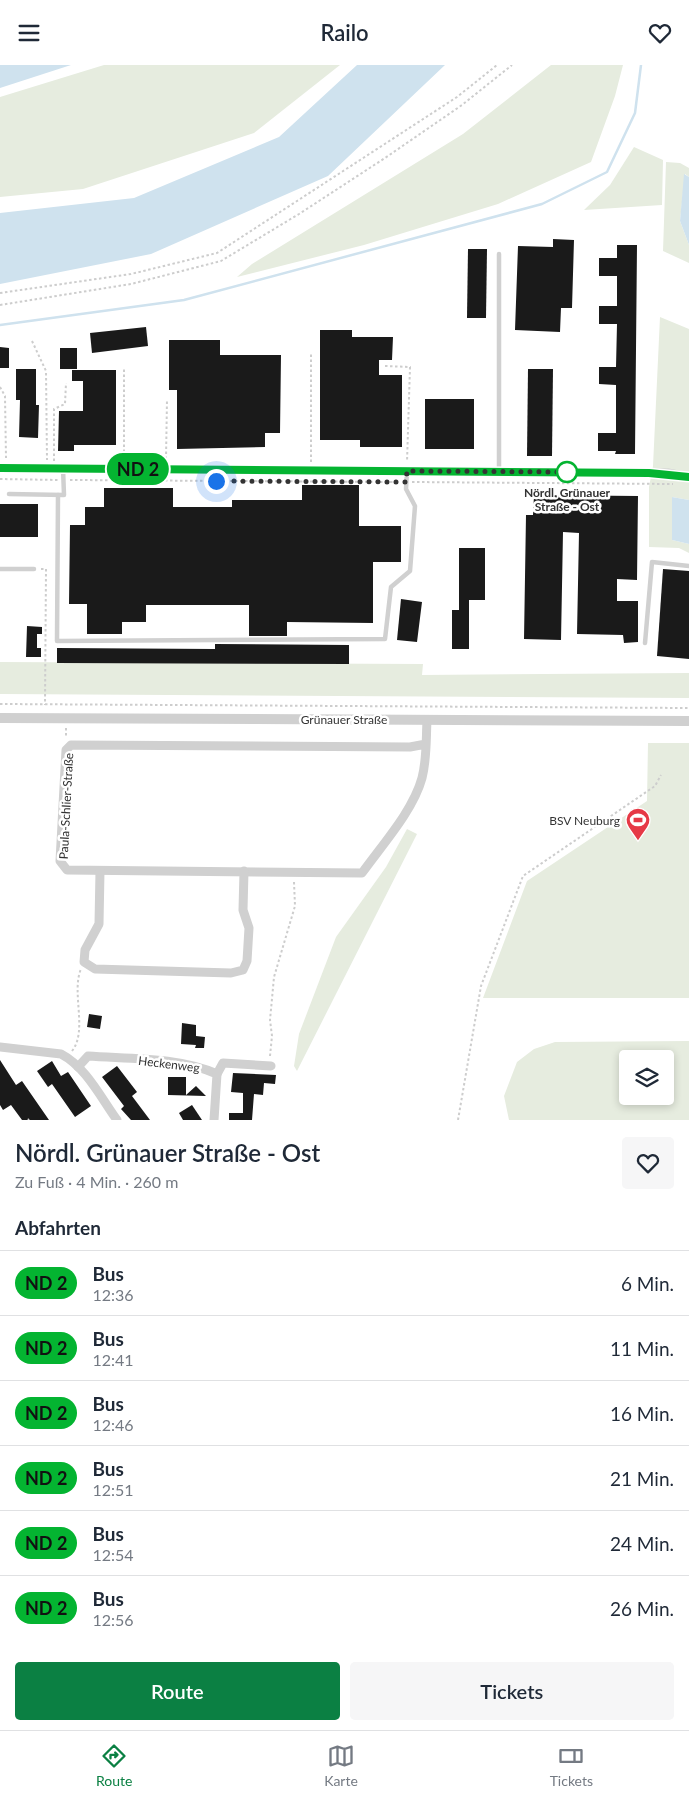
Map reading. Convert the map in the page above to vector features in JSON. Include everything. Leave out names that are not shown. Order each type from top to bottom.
[{"type":"street","points":[[3,468],[668,473],[689,477]]},
{"type":"street","name":"Grünauer Straße","points":[[0,717],[689,721]]},
{"type":"street","name":"Paula-Schlier-Straße","points":[[426,744],[410,747],[71,745],[66,750],[60,861],[66,870],[362,873],[413,802],[422,780],[426,762],[427,720]]},
{"type":"street","points":[[100,871],[99,923],[85,950],[84,962],[95,969],[231,973],[243,970],[247,961],[249,928],[243,910],[244,871]]},
{"type":"street","points":[[0,1047],[61,1055],[67,1058],[78,1067],[117,1120]]},
{"type":"street","name":"Heckenweg","points":[[78,1067],[88,1056],[168,1062],[207,1069],[217,1074],[214,1120]]},
{"type":"street","points":[[217,1074],[223,1063],[271,1066]]},
{"type":"lane","points":[[499,254],[499,472]]},
{"type":"lane","points":[[9,494],[64,495],[63,468]]},
{"type":"lane","points":[[58,495],[57,641],[385,639],[391,587],[410,571],[415,507],[406,489],[407,471]]},
{"type":"lane","points":[[645,643],[652,563],[689,566]]},
{"type":"lane","points":[[0,569],[34,569]]},
{"type":"path","points":[[0,293],[131,273],[217,253],[450,102],[497,65]]},
{"type":"path","points":[[0,305],[131,285],[221,261],[300,214],[385,158],[462,105],[512,65]]},
{"type":"path","points":[[32,341],[46,371],[50,468]]},
{"type":"path","points":[[311,352],[311,470]]},
{"type":"path","points":[[385,366],[410,367],[407,471]]},
{"type":"path","points":[[124,369],[124,469]]},
{"type":"path","points":[[50,468],[54,409],[65,404],[66,383]]},
{"type":"path","points":[[0,387],[5,396],[3,468]]},
{"type":"path","points":[[166,469],[167,399]]},
{"type":"path","points":[[0,479],[675,484]]},
{"type":"path","points":[[34,569],[46,569],[45,705]]},
{"type":"path","points":[[0,704],[689,708]]},
{"type":"path","points":[[66,717],[66,750]]},
{"type":"path","points":[[458,1120],[481,986],[524,876],[655,785],[661,775]]},
{"type":"path","points":[[271,1066],[272,1036],[270,1019],[274,977],[295,906],[294,873]]},
{"type":"path","points":[[67,1058],[76,1046],[80,1007],[76,999],[79,972],[84,962]]},
{"type":"shaded area","points":[[104,65],[340,65],[254,133],[83,189],[0,197],[0,97]]},
{"type":"shaded area","points":[[551,65],[623,65],[615,96],[591,162],[498,204],[364,245],[237,277],[252,264],[463,134]]},
{"type":"shaded area","points":[[634,147],[663,160],[662,205],[584,210],[610,185]]},
{"type":"shaded area","points":[[666,162],[680,163],[689,168],[689,177],[685,174],[680,221],[689,245],[689,263],[663,251]]},
{"type":"shaded area","points":[[660,317],[689,329],[689,500],[672,497],[672,540],[689,544],[689,553],[679,548],[649,547],[649,487],[653,466]]},
{"type":"shaded area","points":[[0,662],[423,664],[422,675],[689,673],[689,698],[0,694]]},
{"type":"shaded area","name":"BSV Neuburg","points":[[648,743],[689,743],[689,998],[483,998],[527,881],[647,801]]},
{"type":"shaded area","points":[[407,829],[417,834],[297,1071],[294,1066],[299,1034],[336,937],[386,867]]},
{"type":"shaded area","points":[[689,1041],[689,1120],[509,1120],[504,1096],[517,1062],[534,1049],[555,1042]]},
{"type":"water","points":[[0,65],[71,65],[0,88]]},
{"type":"water","points":[[357,65],[445,65],[328,176],[151,254],[0,284],[0,213],[134,198],[279,137]]},
{"type":"water","points":[[684,174],[689,177],[689,245],[680,221]]},
{"type":"water","points":[[672,497],[689,500],[689,544],[672,540]]},
{"type":"building","points":[[553,239],[574,240],[572,308],[561,308],[560,332],[515,330],[518,246],[553,247]]},
{"type":"building","points":[[617,245],[637,245],[635,454],[615,454],[616,451],[598,451],[598,433],[616,433],[616,385],[599,384],[599,367],[616,367],[617,324],[599,324],[599,306],[617,306],[617,276],[599,276],[599,258],[617,258]]},
{"type":"building","points":[[468,249],[487,249],[486,318],[467,318]]},
{"type":"building","points":[[146,327],[148,346],[92,353],[90,333]]},
{"type":"building","points":[[320,330],[352,330],[352,337],[393,337],[392,360],[379,360],[379,375],[402,375],[402,447],[360,447],[360,440],[320,440]]},
{"type":"building","points":[[169,340],[220,340],[220,355],[281,355],[280,433],[265,433],[265,447],[177,449],[177,390],[169,390]]},
{"type":"building","points":[[0,347],[9,348],[9,368],[0,368]]},
{"type":"building","points":[[60,348],[77,348],[77,369],[60,369]]},
{"type":"building","points":[[16,369],[36,369],[36,405],[39,405],[38,438],[19,437],[20,400],[16,400]]},
{"type":"building","points":[[528,369],[553,369],[552,456],[527,456]]},
{"type":"building","points":[[72,370],[116,370],[116,445],[74,445],[74,451],[58,451],[59,411],[83,411],[83,381],[72,381]]},
{"type":"building","points":[[425,399],[474,399],[474,449],[425,449]]},
{"type":"building","points":[[302,485],[359,485],[359,526],[401,526],[401,562],[373,562],[373,623],[287,622],[287,636],[249,636],[249,605],[146,605],[146,622],[122,622],[122,634],[87,634],[87,604],[69,604],[70,525],[85,525],[85,507],[104,507],[104,488],[173,488],[173,507],[232,507],[232,500],[302,500]]},
{"type":"building","points":[[534,495],[638,496],[637,580],[617,579],[617,601],[638,601],[638,642],[624,643],[623,635],[577,634],[579,533],[563,532],[561,640],[524,639],[526,515],[533,515]]},
{"type":"building","points":[[0,504],[38,504],[38,537],[0,537]]},
{"type":"building","points":[[459,548],[485,548],[485,600],[469,600],[469,649],[452,649],[452,610],[459,610]]},
{"type":"building","points":[[663,569],[689,571],[689,659],[657,656]]},
{"type":"building","points":[[401,599],[422,602],[417,642],[397,640]]},
{"type":"building","points":[[27,626],[42,627],[42,634],[37,634],[37,648],[41,648],[41,657],[26,657]]},
{"type":"building","points":[[215,644],[349,645],[349,664],[57,663],[57,648],[215,649]]},
{"type":"building","points":[[89,1014],[102,1016],[100,1029],[87,1027]]},
{"type":"building","points":[[182,1023],[196,1025],[196,1036],[205,1037],[204,1048],[195,1048],[196,1045],[181,1044]]},
{"type":"building","points":[[0,1060],[16,1085],[22,1081],[49,1120],[22,1120],[11,1105],[3,1110],[0,1105]]},
{"type":"building","points":[[52,1061],[61,1076],[68,1072],[91,1106],[75,1117],[52,1084],[48,1087],[37,1071]]},
{"type":"building","points":[[117,1066],[137,1092],[132,1096],[150,1120],[131,1120],[121,1109],[124,1106],[102,1077]]},
{"type":"building","points":[[233,1073],[276,1075],[275,1084],[264,1083],[263,1095],[254,1094],[252,1120],[229,1120],[229,1113],[243,1113],[243,1093],[231,1092]]},
{"type":"building","points":[[168,1077],[186,1077],[186,1095],[196,1086],[206,1096],[168,1095]]},
{"type":"building","points":[[192,1105],[202,1120],[183,1120],[179,1113]]},
{"type":"waterway","points":[[0,325],[184,300],[542,204],[607,172],[635,113],[641,65]]},
{"type":"bus line","points":[[0,468],[668,473],[689,477]]},
{"type":"place","name":"Nördl. Grünauer Straße - Ost","points":[[567,472]]},
{"type":"place","name":"BSV Neuburg","points":[[638,841]]},
{"type":"route","points":[[216,481],[406,482],[407,471],[567,472]]}]
